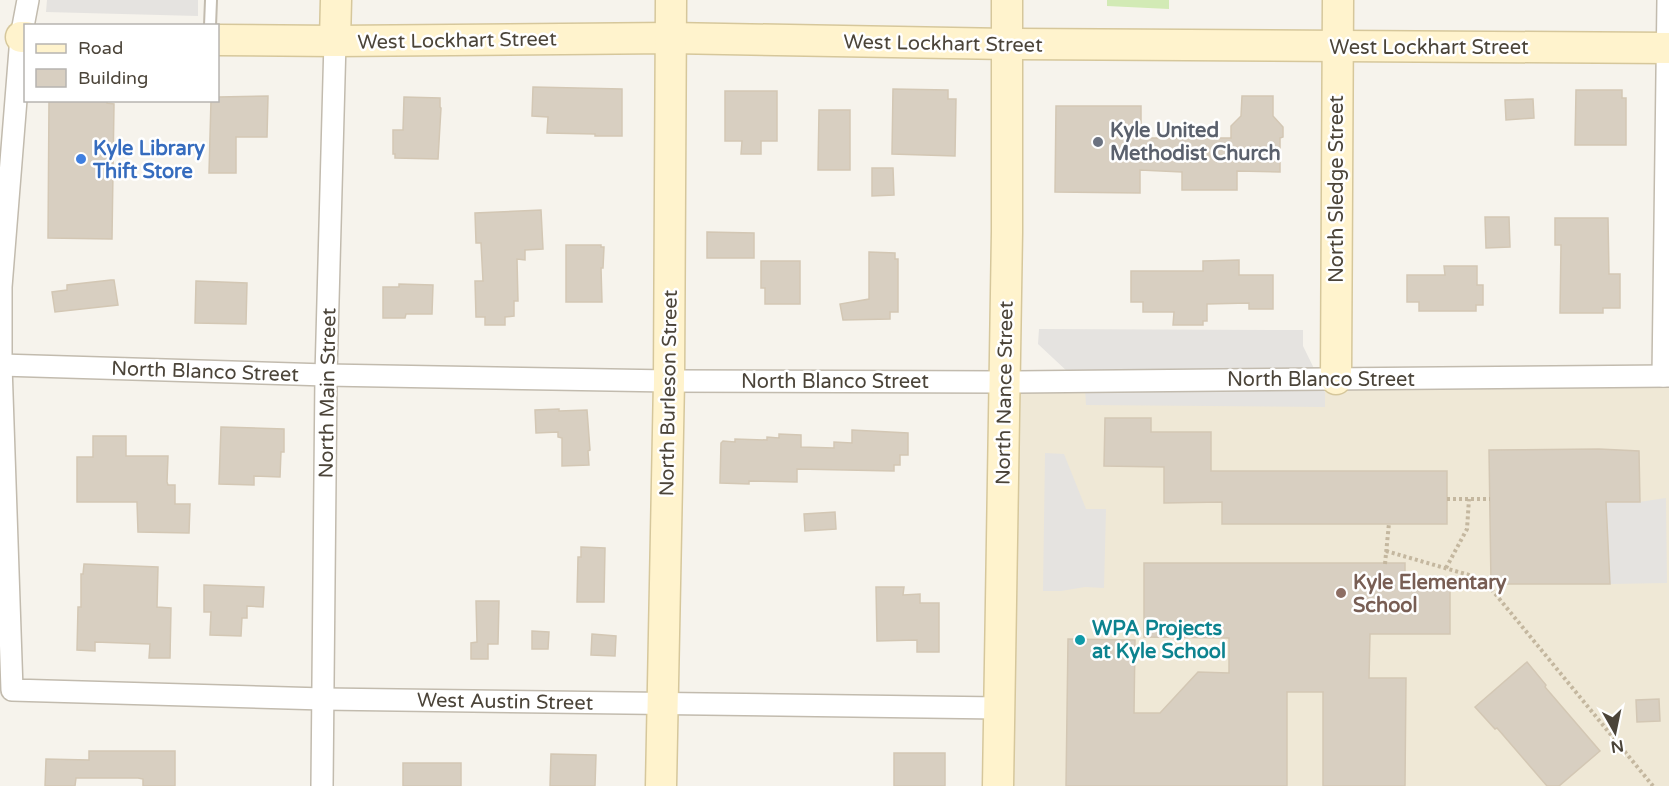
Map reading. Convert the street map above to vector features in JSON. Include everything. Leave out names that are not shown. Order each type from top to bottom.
[{"type":"street","points":[[25,24],[28,0]]},
{"type":"street","name":"North Main Street","points":[[322,786],[326,375],[336,0]]},
{"type":"street","name":"North Burleson Street","points":[[660,786],[669,381],[672,0]]},
{"type":"street","name":"North Nance Street","points":[[998,786],[1007,0]]},
{"type":"street","name":"North Sledge Street","points":[[1336,379],[1338,0]]},
{"type":"street","points":[[1666,376],[1668,0]]},
{"type":"street","points":[[1,365],[1,287],[23,37]]},
{"type":"street","name":"West Lockhart Street","points":[[219,40],[671,38],[1007,44],[1668,48]]},
{"type":"street","name":"North Blanco Street","points":[[1,365],[326,375],[669,381],[1004,382],[1666,376]]},
{"type":"street","name":"West Austin Street","points":[[1,365],[12,690],[323,699],[999,708]]},
{"type":"lane","points":[[210,24],[211,0]]},
{"type":"path","points":[[1447,498],[1490,499]]},
{"type":"path","points":[[1446,568],[1467,529],[1469,499]]},
{"type":"path","points":[[1385,564],[1389,523]]},
{"type":"path","points":[[1386,551],[1483,579],[1653,786]]},
{"type":"shaded area","points":[[47,0],[198,0],[198,16],[46,12]]},
{"type":"shaded area","points":[[1039,329],[1303,330],[1303,346],[1325,391],[1325,407],[1086,405],[1085,388],[1038,344]]},
{"type":"shaded area","name":"Kyle Elementary School","points":[[1669,383],[1669,786],[1014,786],[1012,399],[1018,389]]},
{"type":"shaded area","points":[[1045,453],[1064,454],[1086,509],[1106,509],[1104,588],[1085,587],[1043,591]]},
{"type":"shaded area","points":[[1666,498],[1667,583],[1610,584],[1606,502],[1639,502]]},
{"type":"green space","points":[[1107,0],[1169,0],[1169,9],[1107,6]]},
{"type":"building","points":[[533,87],[622,89],[622,136],[547,133],[548,117],[532,116]]},
{"type":"building","points":[[893,89],[948,90],[948,99],[956,99],[955,156],[892,154]]},
{"type":"building","points":[[1576,90],[1622,90],[1622,98],[1626,98],[1626,145],[1575,145]]},
{"type":"building","points":[[725,91],[777,91],[777,141],[761,141],[761,154],[741,154],[742,141],[725,141]]},
{"type":"building","points":[[268,96],[267,137],[236,137],[236,173],[209,173],[211,102],[219,102],[219,97]]},
{"type":"building","name":"Kyle United Methodist Church","points":[[1242,96],[1273,96],[1273,116],[1283,127],[1283,137],[1280,138],[1280,172],[1237,171],[1237,190],[1182,190],[1182,172],[1140,170],[1140,193],[1055,192],[1056,106],[1141,106],[1141,138],[1231,138],[1231,126],[1241,116]]},
{"type":"building","points":[[404,97],[440,98],[438,159],[395,158],[393,130],[403,130]]},
{"type":"building","points":[[1533,99],[1534,118],[1506,120],[1505,100]]},
{"type":"building","name":"Kyle Library Thift Store","points":[[49,102],[114,104],[112,239],[48,238]]},
{"type":"building","points":[[819,110],[850,110],[850,170],[818,170]]},
{"type":"building","points":[[872,168],[893,168],[894,195],[872,196]]},
{"type":"building","points":[[541,210],[543,249],[525,250],[525,260],[517,259],[518,301],[514,301],[514,316],[505,317],[505,325],[485,325],[485,317],[476,317],[475,281],[483,281],[481,243],[476,243],[475,213]]},
{"type":"building","points":[[1485,217],[1509,217],[1510,247],[1486,248]]},
{"type":"building","points":[[1555,218],[1608,218],[1609,274],[1620,274],[1620,308],[1603,308],[1603,313],[1560,313],[1561,245],[1555,245]]},
{"type":"building","points":[[707,232],[754,233],[754,258],[707,258]]},
{"type":"building","points":[[566,245],[601,245],[604,247],[603,268],[601,268],[602,302],[566,302]]},
{"type":"building","points":[[869,252],[895,253],[895,259],[898,259],[898,312],[890,312],[890,319],[843,320],[840,304],[869,299]]},
{"type":"building","points":[[1239,260],[1239,275],[1273,275],[1273,309],[1249,309],[1249,303],[1207,304],[1207,321],[1203,321],[1203,325],[1173,325],[1174,312],[1143,312],[1143,302],[1131,302],[1131,271],[1203,271],[1203,261]]},
{"type":"building","points":[[761,261],[800,261],[800,304],[765,304],[765,288],[761,288]]},
{"type":"building","points":[[1444,266],[1477,266],[1477,285],[1483,285],[1483,305],[1476,305],[1476,311],[1419,311],[1419,302],[1407,302],[1407,275],[1445,275]]},
{"type":"building","points":[[114,280],[118,305],[55,312],[52,292],[67,290],[67,285]]},
{"type":"building","points":[[196,281],[247,283],[246,324],[195,323]]},
{"type":"building","points":[[399,284],[433,285],[432,314],[406,314],[405,318],[383,318],[383,287],[399,287]]},
{"type":"building","points":[[559,409],[559,411],[587,410],[589,465],[562,466],[562,438],[558,437],[558,432],[536,433],[535,410]]},
{"type":"building","points":[[1105,418],[1151,418],[1151,432],[1211,432],[1211,471],[1447,471],[1447,524],[1222,524],[1222,502],[1164,503],[1164,467],[1104,466]]},
{"type":"building","points":[[221,427],[284,429],[284,452],[281,452],[280,477],[254,476],[254,485],[219,484]]},
{"type":"building","points":[[852,430],[908,433],[908,455],[900,455],[900,465],[894,465],[894,471],[797,469],[797,482],[720,483],[721,443],[723,441],[767,440],[767,437],[779,438],[779,434],[801,435],[801,447],[834,448],[834,442],[852,443]]},
{"type":"building","points":[[93,436],[126,436],[126,456],[168,456],[167,482],[168,485],[175,485],[175,504],[190,504],[189,533],[138,532],[137,502],[77,502],[77,457],[93,457]]},
{"type":"building","points":[[1489,450],[1639,451],[1640,502],[1606,502],[1610,584],[1491,584]]},
{"type":"building","points":[[835,512],[836,529],[805,531],[804,514]]},
{"type":"building","points":[[581,547],[605,548],[604,602],[577,602],[578,557],[581,557]]},
{"type":"building","points":[[1144,563],[1405,563],[1405,578],[1450,578],[1450,634],[1370,634],[1369,678],[1406,678],[1405,786],[1323,786],[1323,692],[1287,692],[1287,786],[1066,786],[1068,639],[1135,640],[1134,713],[1160,713],[1198,672],[1229,673],[1229,638],[1144,637]]},
{"type":"building","points":[[84,564],[158,567],[157,607],[171,608],[170,658],[149,658],[150,644],[95,642],[95,651],[77,650],[78,607],[81,607],[81,574],[83,574]]},
{"type":"building","points":[[204,585],[264,587],[263,607],[247,606],[247,618],[242,618],[241,636],[210,635],[211,612],[204,612]]},
{"type":"building","points":[[876,587],[904,587],[903,595],[920,594],[920,603],[939,603],[939,652],[917,652],[917,640],[877,641]]},
{"type":"building","points":[[476,601],[499,601],[498,644],[488,644],[488,659],[471,659],[471,643],[477,642]]},
{"type":"building","points":[[532,631],[549,632],[548,649],[532,649]]},
{"type":"building","points":[[592,634],[616,636],[615,656],[591,655]]},
{"type":"building","points":[[1527,662],[1546,685],[1545,687],[1600,751],[1559,786],[1547,786],[1497,728],[1495,729],[1475,707]]},
{"type":"building","points":[[1659,699],[1660,721],[1637,722],[1636,700]]},
{"type":"building","points":[[89,751],[175,751],[175,786],[143,786],[143,779],[138,778],[76,778],[75,786],[45,786],[46,759],[89,760]]},
{"type":"building","points":[[894,753],[945,753],[945,786],[894,786]]},
{"type":"building","points":[[551,754],[596,755],[595,786],[550,786]]},
{"type":"building","points":[[403,763],[461,763],[461,786],[403,786]]},
{"type":"place","name":"Kyle United Methodist Church","points":[[1098,142]]},
{"type":"place","name":"Kyle Library Thift Store","points":[[81,159]]},
{"type":"place","name":"Kyle Elementary School","points":[[1341,593]]},
{"type":"place","name":"WPA Projects at Kyle School","points":[[1080,640]]}]
